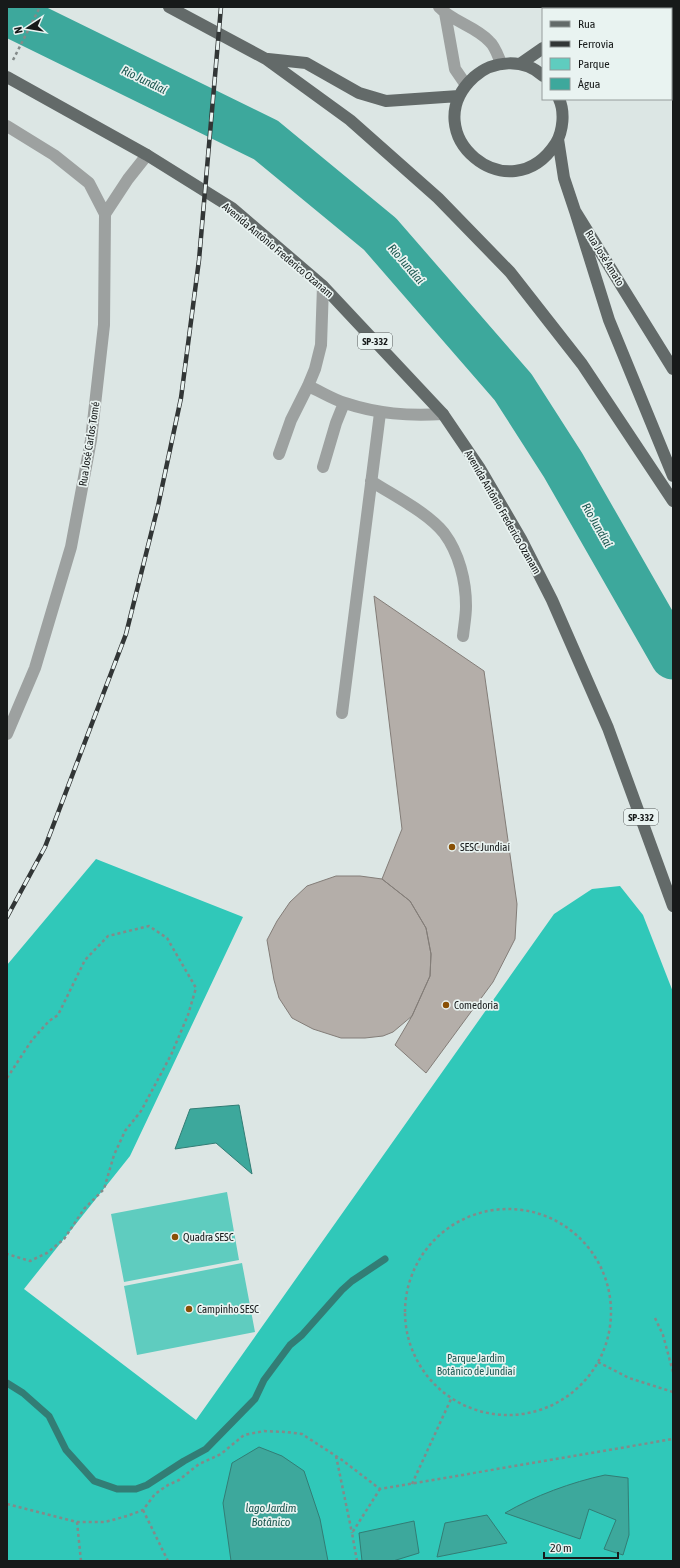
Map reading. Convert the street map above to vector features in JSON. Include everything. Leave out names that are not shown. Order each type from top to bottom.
[{"type":"main road","points":[[169,7],[266,59],[350,120],[438,198],[510,272],[582,364],[673,501]]},
{"type":"main road","points":[[520,64],[542,49]]},
{"type":"main road","points":[[266,59],[306,63],[359,93],[386,101],[459,96]]},
{"type":"main road","points":[[542,75],[520,64],[501,63],[481,70],[466,85],[459,96],[455,111],[455,126],[460,141],[469,154],[480,163],[494,170],[510,171],[525,169],[539,162],[550,152],[558,139],[562,121],[561,100]]},
{"type":"main road","name":"Avenida Antônio Frederico Ozanam","points":[[9,71],[232,208],[323,286],[443,414],[479,467],[521,539],[552,600],[608,728],[673,906]]},
{"type":"main road","name":"Rua José Amato","points":[[558,139],[564,178],[575,211],[673,369]]},
{"type":"main road","points":[[575,211],[609,320],[673,476]]},
{"type":"street","points":[[442,10],[478,31],[490,41],[501,63]]},
{"type":"street","points":[[442,10],[455,69],[466,85]]},
{"type":"street","points":[[7,126],[54,155],[89,183],[105,214],[146,155]]},
{"type":"street","name":"Rua José Carlos Tomé","points":[[7,734],[35,668],[71,547],[91,440],[104,325],[105,214]]},
{"type":"street","points":[[279,454],[291,420],[315,369],[322,345],[323,286]]},
{"type":"street","points":[[308,386],[344,403],[380,413],[411,415],[443,414]]},
{"type":"street","points":[[323,467],[336,423],[344,403]]},
{"type":"street","points":[[342,712],[380,413]]},
{"type":"street","points":[[372,481],[428,519],[444,533],[456,555],[462,572],[466,606],[462,636]]},
{"type":"path","points":[[9,71],[40,7]]},
{"type":"path","points":[[7,1078],[32,1040],[48,1021],[58,1015],[85,960],[108,936],[150,926],[167,938],[196,988],[188,1015],[171,1055],[141,1111],[125,1131],[114,1155],[104,1189],[84,1209],[64,1239],[47,1253],[30,1261],[7,1254]]},
{"type":"path","points":[[517,1209],[550,1218],[578,1236],[599,1264],[610,1296],[610,1330],[598,1362],[577,1389],[549,1408],[516,1416],[482,1412],[451,1398],[426,1375],[410,1345],[405,1312],[410,1278],[427,1248],[452,1225],[483,1212],[517,1209]]},
{"type":"path","points":[[655,1318],[665,1341],[673,1372]]},
{"type":"path","points":[[598,1362],[629,1378],[673,1392]]},
{"type":"path","points":[[412,1484],[451,1398]]},
{"type":"path","points":[[7,1504],[77,1522],[105,1522],[127,1516],[143,1510],[155,1494],[168,1485],[179,1480],[199,1464],[221,1454],[244,1435],[264,1431],[302,1434],[336,1456],[380,1489],[673,1439]]},
{"type":"path","points":[[336,1456],[357,1561]]},
{"type":"path","points":[[352,1533],[380,1489]]},
{"type":"path","points":[[143,1510],[168,1561]]},
{"type":"path","points":[[77,1522],[81,1561]]},
{"type":"green space","name":"Parque Jardim Botânico de Jundiaí","points":[[96,859],[243,917],[130,1156],[24,1289],[196,1420],[554,914],[592,889],[620,886],[643,915],[673,992],[673,1561],[7,1561],[7,965]]},
{"type":"green space","name":"Quadra SESC","points":[[227,1192],[239,1260],[124,1282],[111,1214]]},
{"type":"green space","name":"Campinho SESC","points":[[242,1263],[255,1332],[137,1355],[124,1286]]},
{"type":"water","points":[[239,1105],[252,1174],[216,1143],[175,1149],[190,1109]]},
{"type":"water","name":"lago Jardim Botânico","points":[[259,1447],[282,1456],[304,1471],[320,1519],[328,1561],[231,1561],[223,1503],[232,1463]]},
{"type":"water","points":[[605,1475],[628,1478],[629,1535],[623,1555],[604,1549],[616,1520],[589,1509],[580,1539],[505,1513],[554,1490]]},
{"type":"water","points":[[487,1515],[507,1543],[437,1557],[445,1523]]},
{"type":"water","points":[[414,1521],[419,1553],[393,1561],[362,1561],[359,1533]]},
{"type":"building","name":"SESC Jundiaí","points":[[374,596],[484,671],[517,904],[515,939],[493,982],[426,1073],[395,1045],[412,1016],[430,976],[431,954],[426,928],[410,901],[382,879],[402,829]]},
{"type":"building","points":[[336,876],[360,876],[382,879],[410,901],[426,928],[431,954],[430,976],[412,1016],[393,1032],[383,1036],[341,1038],[313,1029],[292,1018],[279,998],[274,980],[267,940],[277,921],[290,902],[307,886]]},
{"type":"waterway","name":"Rio Jundiaí","points":[[7,13],[266,140],[380,234],[513,387],[563,465],[673,657]]},
{"type":"waterway","points":[[7,1383],[23,1393],[49,1416],[66,1450],[94,1481],[117,1489],[136,1489],[147,1485],[184,1461],[206,1449],[255,1399],[264,1380],[290,1345],[302,1335],[342,1290],[352,1281],[385,1259]]},
{"type":"railway","points":[[7,917],[45,847],[126,634],[158,506],[181,398],[199,260],[221,7]]},
{"type":"place","name":"SESC Jundiaí","points":[[452,847]]},
{"type":"place","name":"Comedoria","points":[[446,1005]]},
{"type":"place","name":"Quadra SESC","points":[[175,1237]]},
{"type":"place","name":"Campinho SESC","points":[[189,1309]]}]
